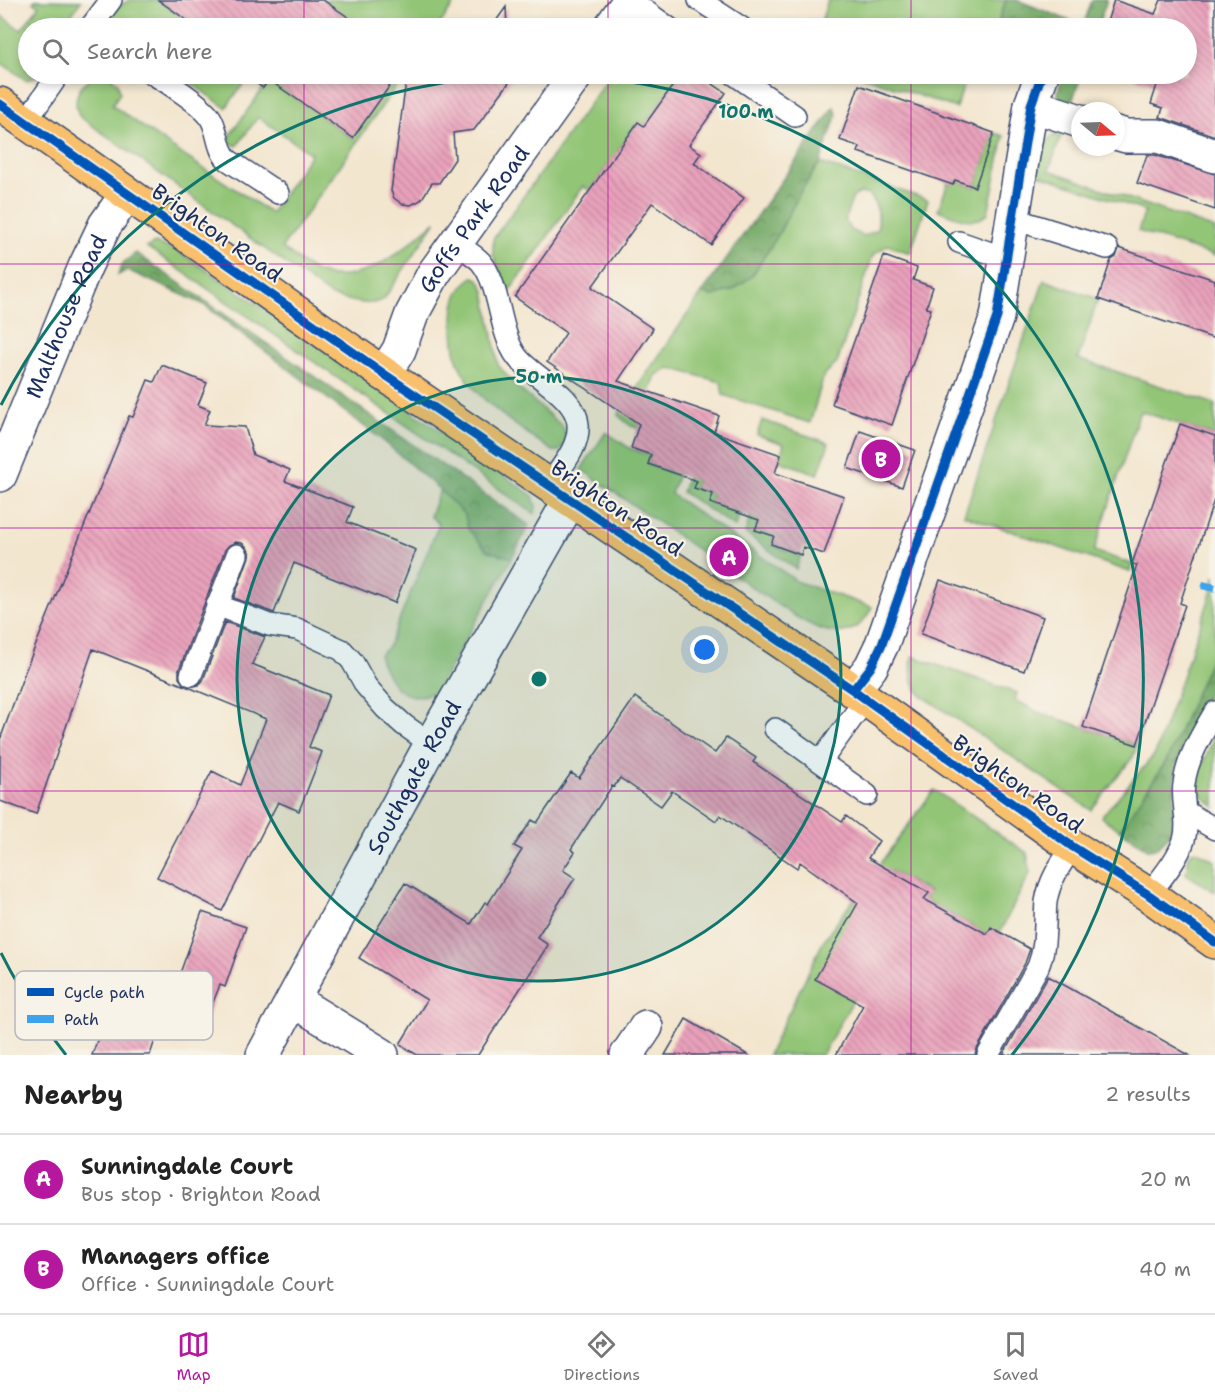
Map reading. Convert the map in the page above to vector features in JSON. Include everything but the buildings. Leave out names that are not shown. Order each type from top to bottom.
[{"type":"main road","name":"Brighton Road","points":[[13,114],[384,374],[859,695],[1073,847],[1149,895],[1215,942]]},
{"type":"street","points":[[617,18],[630,0]]},
{"type":"street","name":"Goffs Park Road","points":[[384,374],[399,350],[412,314],[434,273],[570,84]]},
{"type":"street","points":[[859,695],[891,620],[997,317],[1031,105],[1038,84]]},
{"type":"street","points":[[1031,105],[1071,118]]},
{"type":"street","points":[[1125,136],[1158,136],[1215,156]]},
{"type":"street","name":"Malthouse Road","points":[[0,475],[7,439],[105,225],[127,194]]},
{"type":"street","name":"Southgate Road","points":[[263,1055],[431,744],[559,493]]},
{"type":"street","points":[[293,1000],[382,1055]]},
{"type":"street","points":[[627,1055],[646,1027]]},
{"type":"lane","points":[[98,18],[111,0]]},
{"type":"lane","points":[[630,0],[655,18]]},
{"type":"lane","points":[[699,0],[727,18]]},
{"type":"lane","points":[[13,114],[48,84]]},
{"type":"lane","points":[[167,84],[202,108],[210,117],[222,154],[228,160],[278,193]]},
{"type":"lane","points":[[749,84],[795,116]]},
{"type":"lane","points":[[1014,219],[1107,248]]},
{"type":"lane","points":[[960,242],[1008,259]]},
{"type":"lane","points":[[455,243],[481,261],[491,280],[497,305],[516,356],[568,402],[578,423],[576,444],[559,493]]},
{"type":"lane","points":[[191,675],[237,555]]},
{"type":"lane","points":[[217,605],[269,625],[297,629],[342,650],[352,661],[366,686],[385,708],[431,744]]},
{"type":"lane","points":[[820,761],[859,695]]},
{"type":"lane","points":[[1149,895],[1175,859],[1184,838],[1186,812],[1183,786],[1198,740],[1215,712]]},
{"type":"lane","points":[[775,729],[867,795]]},
{"type":"lane","points":[[1186,812],[1215,830]]},
{"type":"lane","points":[[988,1055],[1038,967],[1044,952],[1047,900],[1060,866],[1073,847]]},
{"type":"green space","points":[[35,0],[81,1],[69,18],[30,18],[39,6],[33,2]]},
{"type":"green space","points":[[130,0],[158,0],[184,18],[110,18],[121,5]]},
{"type":"green space","points":[[323,0],[457,0],[444,18],[349,18]]},
{"type":"green space","points":[[828,0],[1006,0],[1000,18],[822,18]]},
{"type":"green space","points":[[1006,0],[1017,0],[1063,18],[999,18]]},
{"type":"green space","points":[[1092,0],[1107,0],[1101,18],[1086,18]]},
{"type":"green space","points":[[0,15],[18,28],[18,74],[0,62]]},
{"type":"green space","points":[[84,84],[118,84],[120,93],[112,105],[271,213],[311,154],[258,117],[237,146],[229,142],[230,135],[266,84],[275,84],[352,138],[391,84],[398,84],[282,248],[317,272],[334,276],[350,275],[366,271],[382,263],[436,221],[384,299],[365,303],[331,296],[79,116],[76,103]]},
{"type":"green space","points":[[192,84],[243,84],[226,108]]},
{"type":"green space","points":[[604,84],[674,84],[644,126],[638,122],[590,191],[583,186],[509,292],[493,255],[493,239]]},
{"type":"green space","points":[[886,84],[964,84],[956,108]]},
{"type":"green space","points":[[1060,84],[1078,84],[1071,104],[1058,100]]},
{"type":"green space","points":[[834,107],[837,114],[820,163],[802,189],[778,235],[752,276],[733,290],[713,296],[702,293]]},
{"type":"green space","points":[[994,133],[1004,136],[988,213],[977,220],[970,220],[938,210],[948,183],[953,185],[955,180],[975,187]]},
{"type":"green space","points":[[1056,134],[1061,136],[1049,170],[1215,229],[1215,256],[1138,231],[1145,211],[1037,174],[1044,146]]},
{"type":"green space","points":[[820,163],[928,200],[910,253],[888,245],[873,255],[837,363],[824,375],[810,423],[723,395],[721,382],[670,368],[656,375],[638,428],[631,426],[618,415],[702,293],[713,296],[752,276],[778,235],[802,189]],"holes":[[[860,193],[870,195],[878,212],[878,225],[877,230],[865,236],[850,230],[845,219],[853,197]]]},
{"type":"green space","points":[[155,243],[176,250],[261,306],[533,496],[536,506],[535,514],[147,247]]},
{"type":"green space","points":[[136,253],[529,525],[512,558],[487,550],[468,529],[465,515],[440,490],[382,440],[203,304],[127,270],[118,275],[123,263]]},
{"type":"green space","points":[[473,277],[479,279],[485,291],[498,365],[515,385],[563,427],[566,444],[559,451],[553,451],[527,434],[488,403],[477,392],[460,367],[454,344],[454,308],[463,286]]},
{"type":"green space","points":[[1044,280],[1098,299],[1078,359],[1215,404],[1215,436],[1140,411],[1094,551],[1132,564],[1130,572],[964,515]]},
{"type":"green space","points":[[762,420],[829,443],[818,474],[779,461],[784,444],[757,435]]},
{"type":"green space","points":[[606,432],[631,449],[651,455],[648,464],[678,474],[671,494],[798,582],[872,607],[865,618],[857,627],[840,632],[823,630],[800,619],[581,469]]},
{"type":"green space","points":[[690,469],[700,473],[694,488],[713,494],[710,503],[740,513],[735,527],[682,492]]},
{"type":"green space","points":[[440,490],[465,515],[468,529],[487,550],[512,558],[436,692],[414,696],[406,694],[392,683],[379,655],[388,647],[439,524],[430,516]]},
{"type":"green space","points":[[753,509],[761,512],[755,530],[774,536],[771,545],[801,555],[796,569],[745,533]]},
{"type":"green space","points":[[1215,576],[1215,645],[1212,656],[1167,760],[1120,830],[1101,817],[1155,754],[1209,600]]},
{"type":"green space","points":[[1215,645],[1215,681],[1182,749],[1176,770],[1173,821],[1168,837],[1158,847],[1149,850],[1120,830],[1167,760]]},
{"type":"green space","points":[[912,656],[1017,693],[1015,700],[1038,712],[1137,745],[1133,757],[1091,810],[921,695],[912,677]]},
{"type":"green space","points":[[1215,735],[1215,807],[1198,792],[1197,777]]},
{"type":"green space","points":[[934,790],[1027,853],[1030,873],[1000,932],[987,934],[924,899],[929,892],[891,871],[858,992],[822,1055],[768,1055],[824,940]]},
{"type":"green space","points":[[1195,850],[1215,861],[1215,892],[1186,874],[1189,855]]},
{"type":"marked path","points":[[1202,585],[1215,588]]},
{"type":"cycle path","points":[[853,690],[871,667],[882,644],[997,317],[1031,105],[1038,84]]},
{"type":"cycle path","points":[[0,104],[384,374],[853,690],[1073,847],[1149,895],[1215,942]]},
{"type":"place","name":"Managers office","points":[[881,459]]},
{"type":"place","name":"Sunningdale Court","points":[[729,557]]}]
